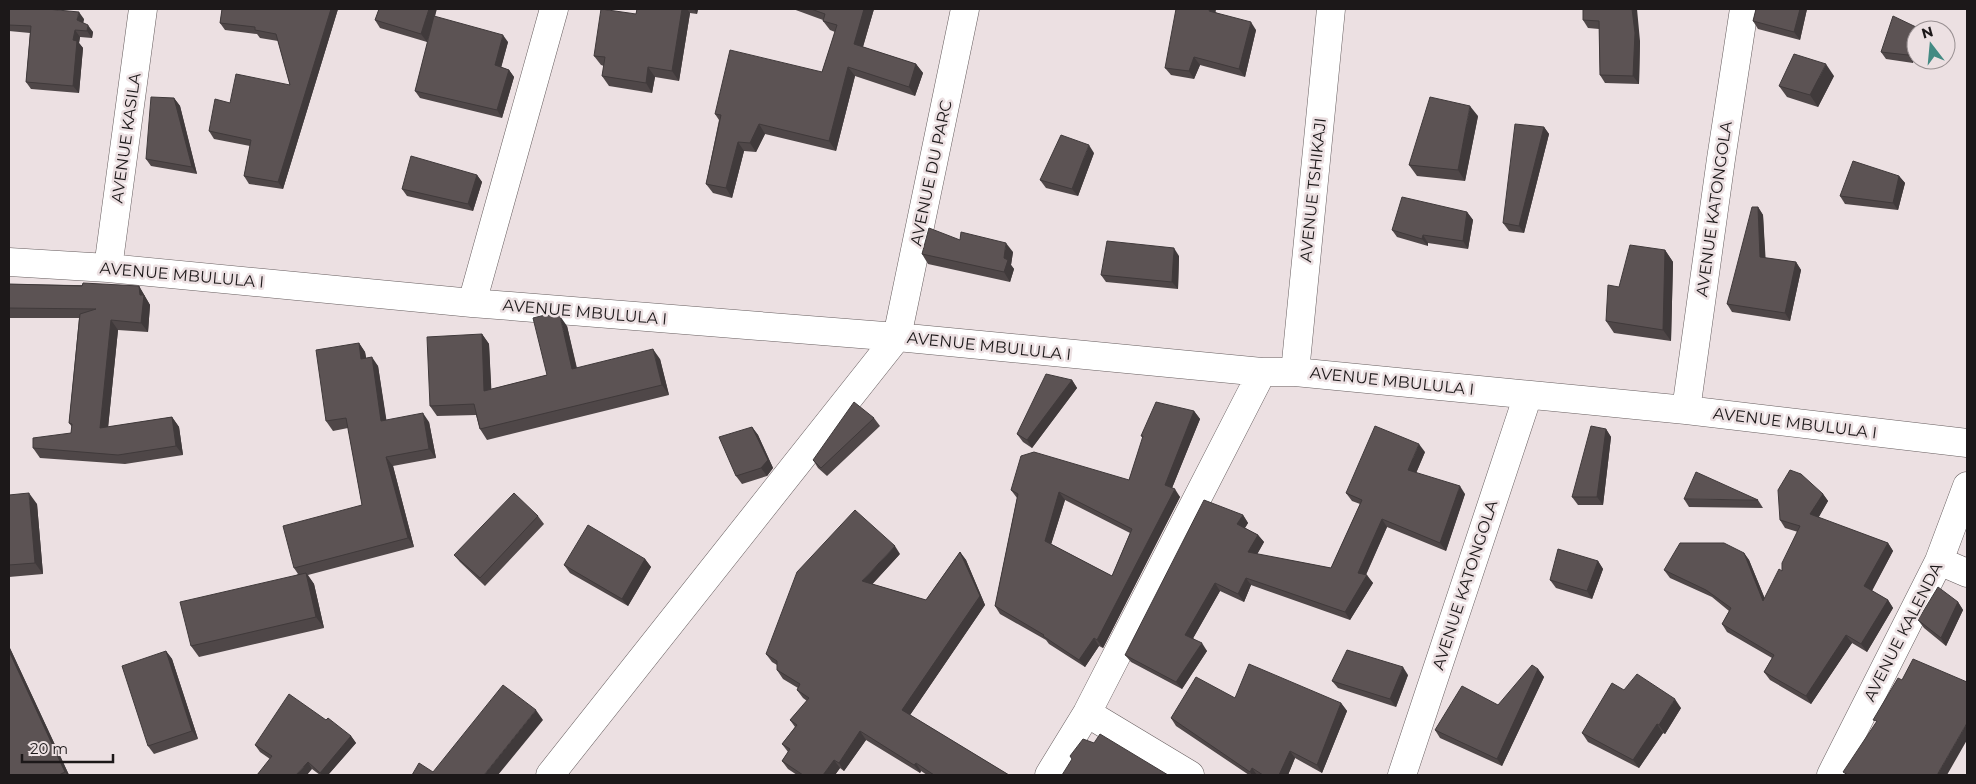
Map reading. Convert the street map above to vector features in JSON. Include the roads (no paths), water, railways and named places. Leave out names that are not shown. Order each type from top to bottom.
[{"type":"street","name":"AVENUE KASILA","points":[[108,268],[143,9]]},
{"type":"street","points":[[472,303],[554,9]]},
{"type":"street","name":"AVENUE DU PARC","points":[[897,337],[965,9]]},
{"type":"street","name":"AVENUE TSHIKAJI","points":[[1295,372],[1331,9]]},
{"type":"street","name":"AVENUE KATONGOLA","points":[[1686,410],[1744,9]]},
{"type":"street","name":"AVENUE MBULULA I","points":[[9,262],[108,268],[472,303],[897,337],[1262,372],[1295,372],[1686,410],[1967,443]]},
{"type":"street","points":[[550,775],[897,337]]},
{"type":"street","points":[[1049,775],[1087,714],[1262,372]]},
{"type":"street","name":"AVENUE KATONGOLA","points":[[1402,775],[1528,395]]},
{"type":"street","name":"AVENUE KALENDA","points":[[1831,775],[1939,561],[1967,486]]},
{"type":"street","points":[[1939,561],[1967,573]]},
{"type":"street","points":[[1087,714],[1190,775]]}]
